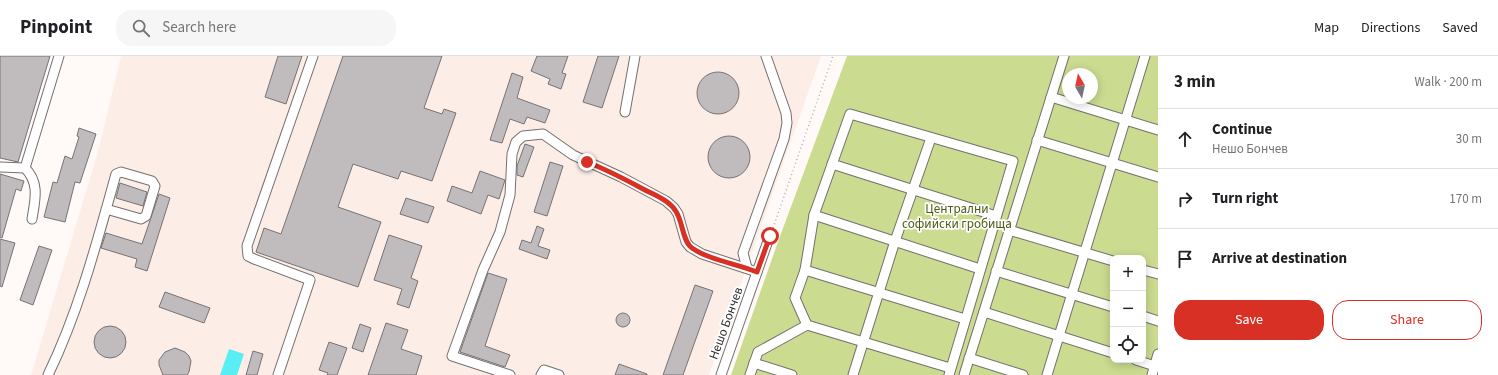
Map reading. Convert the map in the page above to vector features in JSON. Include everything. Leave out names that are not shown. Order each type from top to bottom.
[{"type":"street","points":[[25,168],[59,56]]},
{"type":"street","points":[[278,375],[310,280],[248,256],[247,246],[312,56]]},
{"type":"street","points":[[625,112],[635,56]]},
{"type":"street","points":[[747,268],[743,253],[784,139],[788,123],[786,113],[766,56]]},
{"type":"street","points":[[964,375],[1064,56]]},
{"type":"street","points":[[1047,375],[1145,56]]},
{"type":"street","points":[[1050,97],[1158,130]]},
{"type":"street","points":[[750,375],[758,352],[807,325],[863,342],[950,372],[1013,161],[850,114],[814,215],[805,270],[795,298],[807,325]]},
{"type":"street","points":[[510,375],[452,356],[483,270],[500,232],[510,195],[512,154],[516,142],[523,136],[543,134],[557,146],[573,155],[666,201],[678,214],[686,242],[690,248],[702,254],[757,272]]},
{"type":"street","points":[[853,375],[878,294],[931,138]]},
{"type":"street","points":[[1037,140],[1158,177]]},
{"type":"street","points":[[832,164],[996,216]]},
{"type":"street","points":[[0,167],[25,168]]},
{"type":"street","points":[[25,168],[34,181],[36,193],[32,219]]},
{"type":"street","points":[[48,375],[63,345],[88,273],[106,209],[116,174],[118,172],[152,181],[154,183],[155,186],[146,216],[144,218],[142,219],[106,209]]},
{"type":"street","points":[[814,215],[980,268]]},
{"type":"street","points":[[1009,230],[1110,260]]},
{"type":"street","name":"Нешо Бончев","points":[[721,375],[770,236]]},
{"type":"street","points":[[805,270],[878,294],[965,319]]},
{"type":"street","points":[[996,271],[1110,306]]},
{"type":"street","points":[[1146,271],[1158,274]]},
{"type":"street","points":[[984,312],[1110,352]]},
{"type":"street","points":[[1146,317],[1158,320]]},
{"type":"street","points":[[1152,375],[1156,366],[1158,354]]},
{"type":"street","points":[[969,358],[1023,375]]},
{"type":"street","points":[[754,363],[792,375]]},
{"type":"street","points":[[1146,363],[1156,366]]},
{"type":"street","points":[[541,375],[544,370],[559,375]]},
{"type":"path","points":[[770,236],[833,56]]},
{"type":"shaded area","points":[[121,56],[821,56],[709,375],[31,375],[99,148]]},
{"type":"green space","name":"Централни софийски гробища","points":[[847,56],[1158,56],[1158,375],[731,375],[779,239]]},
{"type":"water","points":[[229,349],[244,354],[237,375],[220,375]]},
{"type":"building","points":[[0,56],[50,56],[18,162],[0,158]]},
{"type":"building","points":[[278,56],[302,56],[286,104],[265,97]]},
{"type":"building","points":[[343,56],[442,56],[424,108],[442,114],[444,109],[456,113],[432,181],[401,171],[398,179],[353,164],[338,207],[381,222],[358,287],[256,252],[264,228],[281,234]]},
{"type":"building","points":[[537,56],[568,56],[562,73],[566,74],[561,89],[548,84],[550,79],[531,71]]},
{"type":"building","points":[[598,56],[619,56],[602,108],[583,102]]},
{"type":"building","points":[[714,72],[722,72],[733,78],[739,89],[739,97],[733,108],[722,114],[714,114],[703,108],[697,97],[697,89],[703,78]]},
{"type":"building","points":[[512,73],[523,77],[517,98],[550,110],[545,123],[527,117],[524,124],[510,119],[502,143],[490,140]]},
{"type":"building","points":[[79,128],[96,134],[80,183],[75,182],[65,222],[44,217],[53,182],[57,183],[65,156],[72,159],[79,137],[77,136]]},
{"type":"building","points":[[725,136],[733,136],[744,142],[750,153],[750,161],[744,172],[733,178],[725,178],[714,172],[708,161],[708,153],[714,142]]},
{"type":"building","points":[[525,144],[534,147],[523,177],[517,175],[517,166]]},
{"type":"building","points":[[550,162],[563,166],[547,216],[534,212]]},
{"type":"building","points":[[480,171],[505,180],[499,199],[488,195],[481,214],[447,201],[452,186],[472,193]]},
{"type":"building","points":[[0,174],[24,181],[21,191],[16,189],[2,238],[0,237]]},
{"type":"building","points":[[120,183],[147,192],[143,206],[116,198]]},
{"type":"building","points":[[159,194],[170,198],[147,271],[135,267],[137,259],[101,248],[106,233],[142,244]]},
{"type":"building","points":[[406,198],[434,207],[428,223],[400,214]]},
{"type":"building","points":[[537,226],[544,229],[538,246],[550,250],[547,259],[519,249],[522,240],[531,243]]},
{"type":"building","points":[[389,235],[422,246],[411,278],[418,281],[409,308],[397,304],[402,289],[374,280]]},
{"type":"building","points":[[0,239],[15,243],[2,287],[0,286]]},
{"type":"building","points":[[39,246],[52,250],[33,305],[20,300]]},
{"type":"building","points":[[488,273],[507,279],[485,346],[510,355],[505,367],[460,352]]},
{"type":"building","points":[[695,285],[713,291],[683,375],[663,375]]},
{"type":"building","points":[[165,292],[210,308],[204,323],[159,307]]},
{"type":"building","points":[[620,313],[626,313],[630,317],[630,323],[626,327],[620,327],[616,323],[616,317]]},
{"type":"building","points":[[386,323],[408,330],[401,349],[422,356],[416,375],[368,375]]},
{"type":"building","points":[[360,324],[371,328],[363,352],[352,348]]},
{"type":"building","points":[[107,326],[113,326],[123,333],[126,342],[125,348],[119,355],[113,358],[107,358],[97,351],[94,345],[94,339],[101,329]]},
{"type":"building","points":[[329,342],[347,348],[337,375],[327,375],[328,373],[319,370]]},
{"type":"building","points":[[175,348],[185,352],[189,356],[191,361],[189,372],[187,375],[163,375],[159,365],[159,360],[165,352]]},
{"type":"building","points":[[253,351],[263,354],[257,375],[246,375]]},
{"type":"building","points":[[619,364],[647,374],[647,375],[615,375]]},
{"type":"route","points":[[587,162],[622,177],[666,201],[678,214],[686,242],[690,248],[702,254],[757,272],[770,236]]}]
